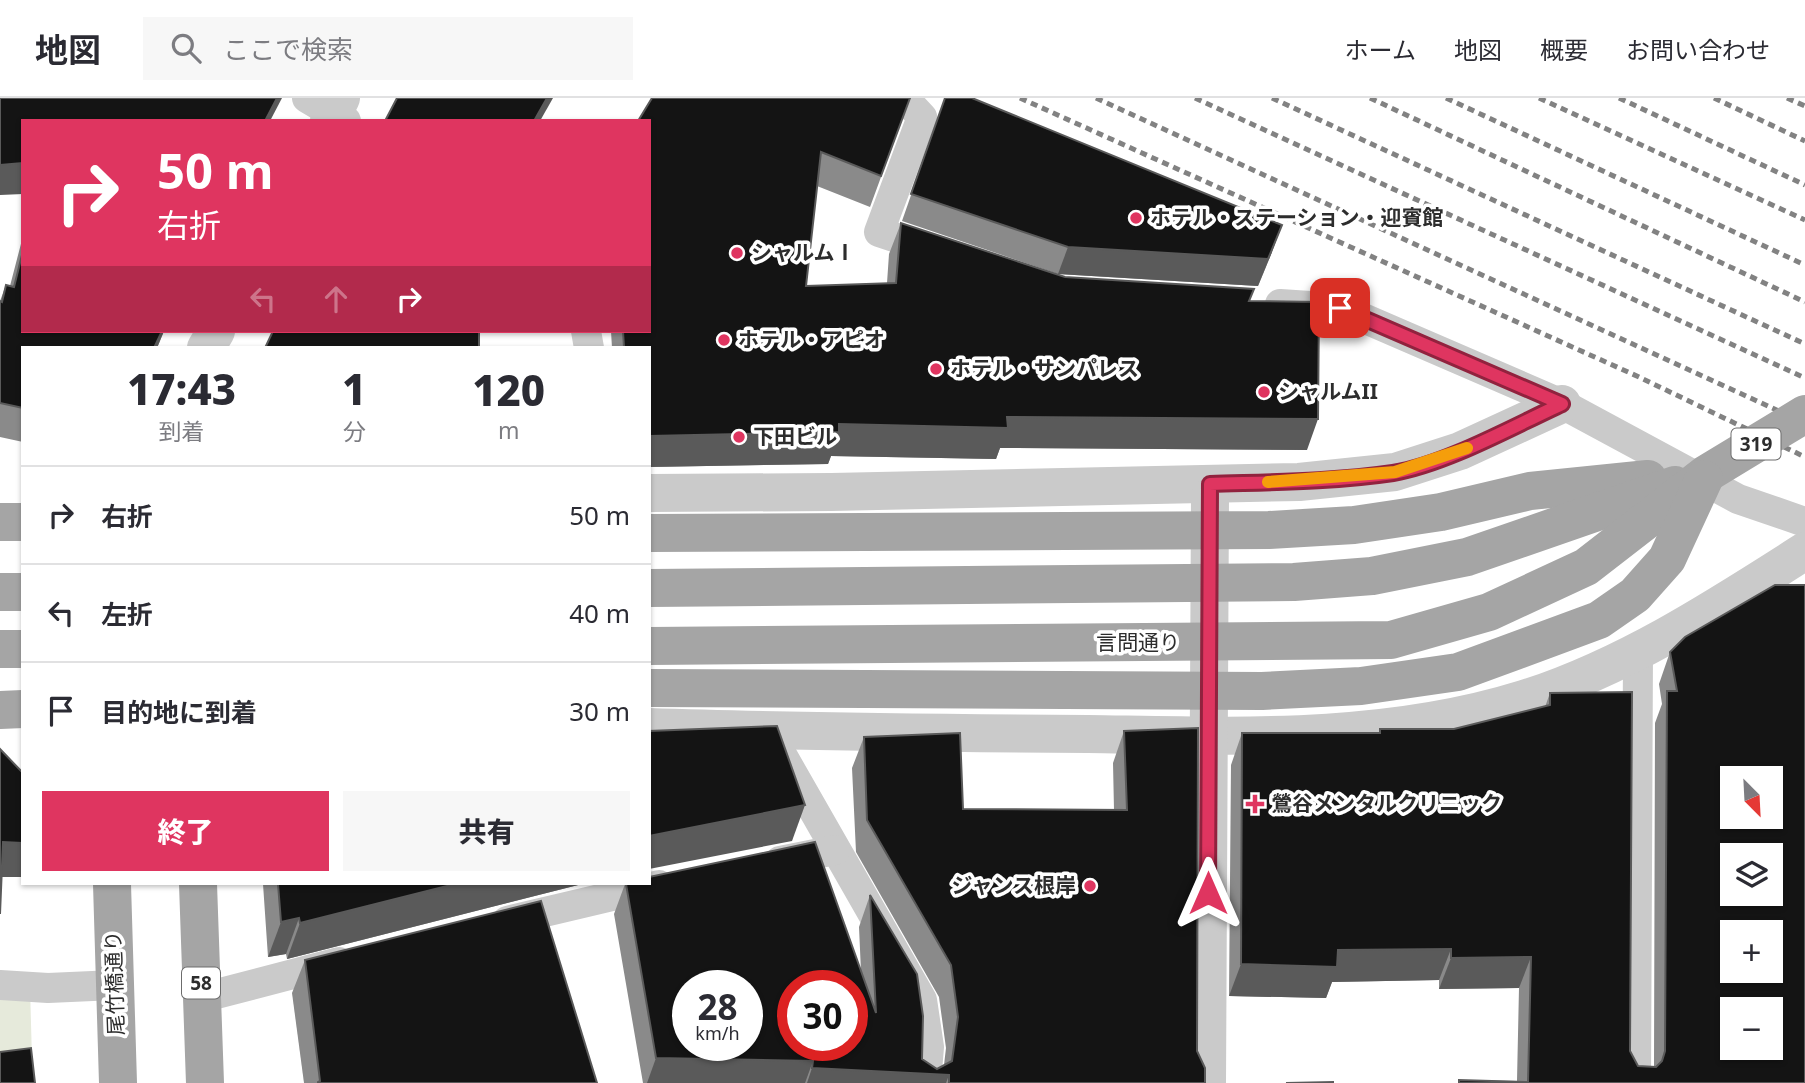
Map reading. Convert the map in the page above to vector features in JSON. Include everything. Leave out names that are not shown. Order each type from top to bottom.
[{"type":"main road","name":"言問通り","points":[[651,646],[1391,640],[1489,612],[1586,567],[1706,474],[1805,414]]},
{"type":"main road","name":"言問通り","points":[[651,588],[1294,582],[1372,576],[1467,557],[1706,474]]},
{"type":"main road","points":[[651,533],[1269,530],[1354,525],[1428,514],[1530,491],[1706,474]]},
{"type":"main road","points":[[651,688],[1262,691],[1361,686],[1458,672],[1598,620],[1634,596],[1667,559],[1706,474]]},
{"type":"main road","points":[[0,522],[21,522]]},
{"type":"main road","points":[[0,592],[21,592]]},
{"type":"main road","points":[[0,649],[21,649]]},
{"type":"main road","points":[[0,710],[21,709]]},
{"type":"main road","name":"尾竹橋通り","points":[[112,885],[118,1083]]},
{"type":"main road","name":"58","points":[[198,885],[205,1083]]},
{"type":"street","points":[[651,493],[1298,482],[1395,472],[1460,451],[1562,404]]},
{"type":"street","points":[[1207,1083],[1210,484]]},
{"type":"street","points":[[651,727],[777,731],[1208,735],[1384,730],[1447,720],[1525,699],[1599,671],[1638,651],[1805,551]]},
{"type":"lane","points":[[904,99],[922,117],[879,232],[955,257]]},
{"type":"lane","points":[[1245,302],[1340,308],[1562,404],[1738,499],[1805,522]]},
{"type":"lane","points":[[1636,1083],[1638,651]]},
{"type":"lane","points":[[777,731],[783,762],[922,1000],[929,1047],[926,1083]]},
{"type":"lane","points":[[757,866],[835,850]]},
{"type":"lane","points":[[481,928],[692,879]]},
{"type":"lane","points":[[201,998],[361,956]]},
{"type":"lane","points":[[0,985],[48,988],[115,985]]},
{"type":"shaded area","points":[[0,983],[30,987],[32,1059],[0,1063]]},
{"type":"building","points":[[0,98],[277,98],[266,119],[21,119],[21,163],[0,165]]},
{"type":"building","points":[[397,98],[547,98],[535,119],[386,119]]},
{"type":"building","points":[[652,98],[910,98],[881,176],[821,152],[806,286],[896,283],[901,223],[1065,277],[1254,289],[1249,301],[1319,302],[1318,419],[1007,417],[1008,428],[839,424],[839,432],[651,436],[651,346],[624,346],[623,333],[651,333],[651,119],[639,119]]},
{"type":"building","points":[[945,98],[972,98],[1282,225],[1268,259],[1068,247],[911,194]]},
{"type":"building","points":[[21,259],[21,333],[161,333],[155,346],[21,346],[21,408],[0,403],[0,301],[2,302],[6,285],[14,287]]},
{"type":"building","points":[[272,333],[479,333],[479,346],[266,346]]},
{"type":"building","points":[[1775,585],[1805,585],[1805,1083],[1459,1083],[1459,1080],[1528,1082],[1531,957],[1451,958],[1451,949],[1338,950],[1337,967],[1241,964],[1242,733],[1380,733],[1380,729],[1454,729],[1550,705],[1550,693],[1632,692],[1630,1051],[1638,1066],[1656,1067],[1662,1061],[1665,1051],[1667,691],[1677,691],[1670,652],[1685,637]]},
{"type":"building","points":[[777,726],[805,805],[651,836],[651,731]]},
{"type":"building","points":[[1198,728],[1197,1051],[1205,1068],[1205,1083],[949,1083],[949,1075],[812,1068],[813,1061],[868,1061],[868,991],[876,1013],[870,895],[917,974],[923,1016],[922,1059],[937,1069],[952,1061],[958,1017],[951,965],[867,820],[864,737],[960,733],[963,809],[1127,810],[1124,731]]},
{"type":"building","points":[[0,749],[21,771],[21,843],[3,842],[0,914]]},
{"type":"building","points":[[815,842],[861,970],[777,970],[777,1060],[763,1060],[763,970],[672,970],[672,1058],[656,1058],[626,885],[651,885],[651,877]]},
{"type":"building","points":[[278,885],[451,885],[300,923],[299,918],[281,922]]},
{"type":"building","points":[[541,901],[597,1083],[318,1083],[320,1081],[305,960]]},
{"type":"building","points":[[31,1048],[35,1083],[0,1083],[0,1052]]},
{"type":"railway","points":[[1020,98],[1639,377],[1805,457]]},
{"type":"railway","points":[[1096,98],[1805,423]]},
{"type":"railway","points":[[1195,98],[1805,378]]},
{"type":"railway","points":[[1272,98],[1805,344]]},
{"type":"railway","points":[[1370,98],[1805,302]]},
{"type":"railway","points":[[1446,98],[1805,265]]},
{"type":"railway","points":[[1539,98],[1805,220]]},
{"type":"railway","points":[[1619,98],[1805,185]]},
{"type":"railway","points":[[1714,98],[1805,141]]},
{"type":"railway","points":[[1787,98],[1805,106]]},
{"type":"slow traffic","points":[[1268,482],[1298,482],[1395,472],[1467,448]]},
{"type":"place","name":"ホテル・ステーション・迎賓館","points":[[1136,218]]},
{"type":"place","name":"シャルムⅠ","points":[[737,253]]},
{"type":"place","name":"ホテル・アピオ","points":[[724,340]]},
{"type":"place","name":"ホテル・サンパレス","points":[[936,369]]},
{"type":"place","name":"シャルムII","points":[[1264,392]]},
{"type":"place","name":"下田ビル","points":[[739,437]]},
{"type":"place","name":"鶯谷メンタルクリニック","points":[[1255,804]]},
{"type":"place","name":"ジャンス根岸","points":[[1090,886]]},
{"type":"route","points":[[1208,893],[1210,484],[1298,482],[1395,472],[1460,451],[1562,404],[1340,308]]}]
